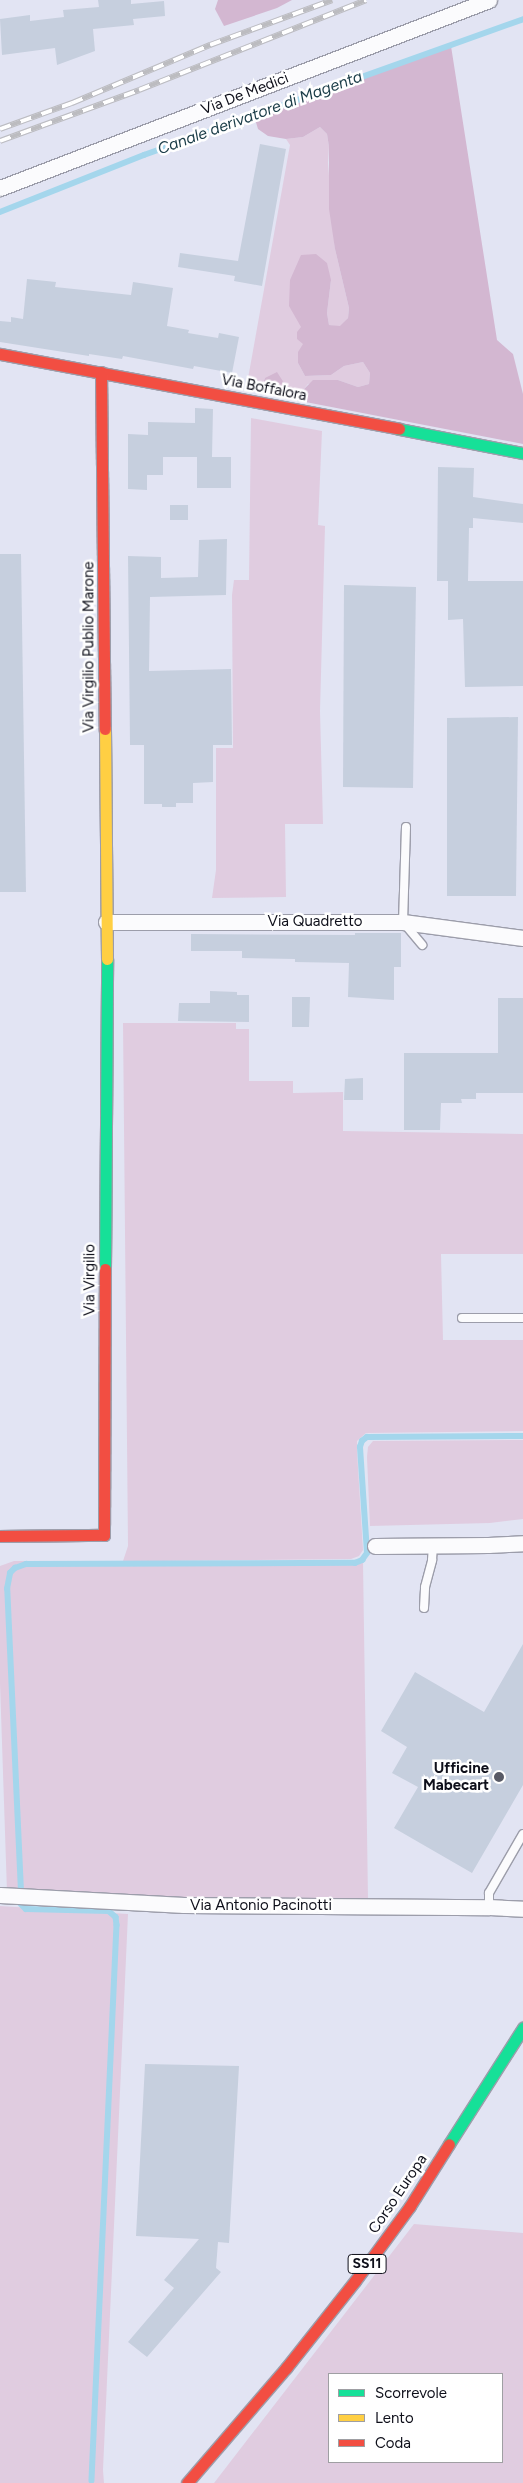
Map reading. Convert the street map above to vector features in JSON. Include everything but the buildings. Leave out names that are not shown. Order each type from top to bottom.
[{"type":"street","name":"Via De Medici","points":[[0,188],[489,0]]},
{"type":"street","name":"Via Boffalora","points":[[0,354],[523,453]]},
{"type":"street","name":"Via Virgilio Publio Marone","points":[[101,372],[106,922]]},
{"type":"street","name":"Via Quadretto","points":[[106,922],[403,922],[523,938]]},
{"type":"street","name":"Via Virgilio","points":[[0,1536],[104,1535],[106,922]]},
{"type":"street","points":[[374,1546],[523,1543]]},
{"type":"street","name":"Via Antonio Pacinotti","points":[[0,1895],[184,1906],[489,1907],[523,1909]]},
{"type":"street","name":"Corso Europa","points":[[187,2483],[286,2368],[355,2281],[410,2206],[523,2028]]},
{"type":"lane","points":[[406,828],[403,922],[422,945]]},
{"type":"lane","points":[[462,1318],[523,1318]]},
{"type":"lane","points":[[424,1608],[424,1588],[432,1560],[433,1546]]},
{"type":"lane","points":[[489,1907],[489,1893],[523,1834]]},
{"type":"shaded area","points":[[218,0],[292,0],[277,8],[224,26],[215,9]]},
{"type":"shaded area","points":[[451,46],[497,340],[513,354],[523,394],[523,444],[264,394],[262,386],[265,378],[277,372],[284,383],[295,390],[303,390],[313,380],[338,380],[358,387],[369,384],[370,373],[363,362],[344,366],[331,375],[305,376],[298,363],[298,352],[303,344],[297,339],[297,332],[301,327],[289,306],[290,280],[301,255],[316,254],[327,263],[331,280],[327,313],[329,325],[340,326],[348,318],[349,308],[335,249],[329,209],[329,147],[327,134],[320,127],[303,137],[286,139],[268,136],[258,129],[255,119]]},
{"type":"shaded area","points":[[320,127],[327,134],[335,249],[349,308],[348,318],[340,327],[329,325],[327,313],[331,280],[301,327],[304,343],[298,363],[305,376],[331,375],[344,366],[363,362],[370,373],[369,384],[358,387],[338,380],[308,384],[303,390],[295,390],[284,383],[265,378],[262,386],[247,384],[290,145],[286,139],[303,137]]},
{"type":"shaded area","points":[[251,418],[322,431],[318,525],[325,526],[320,711],[323,824],[285,824],[286,897],[212,898],[216,870],[216,748],[233,748],[232,595],[234,580],[249,580]]},
{"type":"shaded area","points":[[123,1023],[236,1023],[236,1029],[249,1029],[249,1081],[293,1081],[293,1093],[343,1092],[343,1131],[523,1134],[523,1254],[441,1254],[443,1340],[523,1340],[523,1431],[366,1433],[357,1441],[363,1550],[359,1556],[351,1559],[161,1561],[363,1562],[368,1899],[174,1900],[7,1892],[0,1683],[0,1566],[14,1561],[123,1561],[128,1546]]},
{"type":"shaded area","points":[[523,1440],[523,1519],[490,1523],[370,1526],[367,1457],[368,1447],[373,1441]]},
{"type":"shaded area","points":[[0,1906],[128,1914],[103,2470],[104,2483],[0,2483]]},
{"type":"shaded area","points":[[414,2224],[523,2233],[523,2483],[214,2483]]},
{"type":"waterway","name":"Canale derivatore di Magenta","points":[[0,212],[144,155],[523,19]]},
{"type":"waterway","points":[[21,1892],[7,1589],[10,1573],[15,1568],[26,1564],[355,1563],[362,1560],[367,1553],[360,1447],[362,1441],[367,1437],[523,1436]]},
{"type":"waterway","points":[[21,1904],[26,1909],[109,1911],[116,1917],[117,1925],[92,2480]]},
{"type":"railway","points":[[0,129],[72,103],[210,45],[332,0]]},
{"type":"railway","points":[[0,141],[139,90],[366,0]]},
{"type":"traffic: fast","points":[[399,429],[523,453]]},
{"type":"traffic: fast","points":[[105,1269],[107,959]]},
{"type":"traffic: fast","points":[[449,2144],[523,2028]]},
{"type":"traffic: slow","points":[[105,729],[107,959]]},
{"type":"traffic: jam","points":[[0,354],[399,429]]},
{"type":"traffic: jam","points":[[101,372],[105,729]]},
{"type":"traffic: jam","points":[[0,1536],[104,1535],[105,1269]]},
{"type":"traffic: jam","points":[[187,2483],[286,2368],[355,2281],[410,2206],[449,2144]]},
{"type":"place","name":"Ufficine Mabecart","points":[[499,1777]]}]
